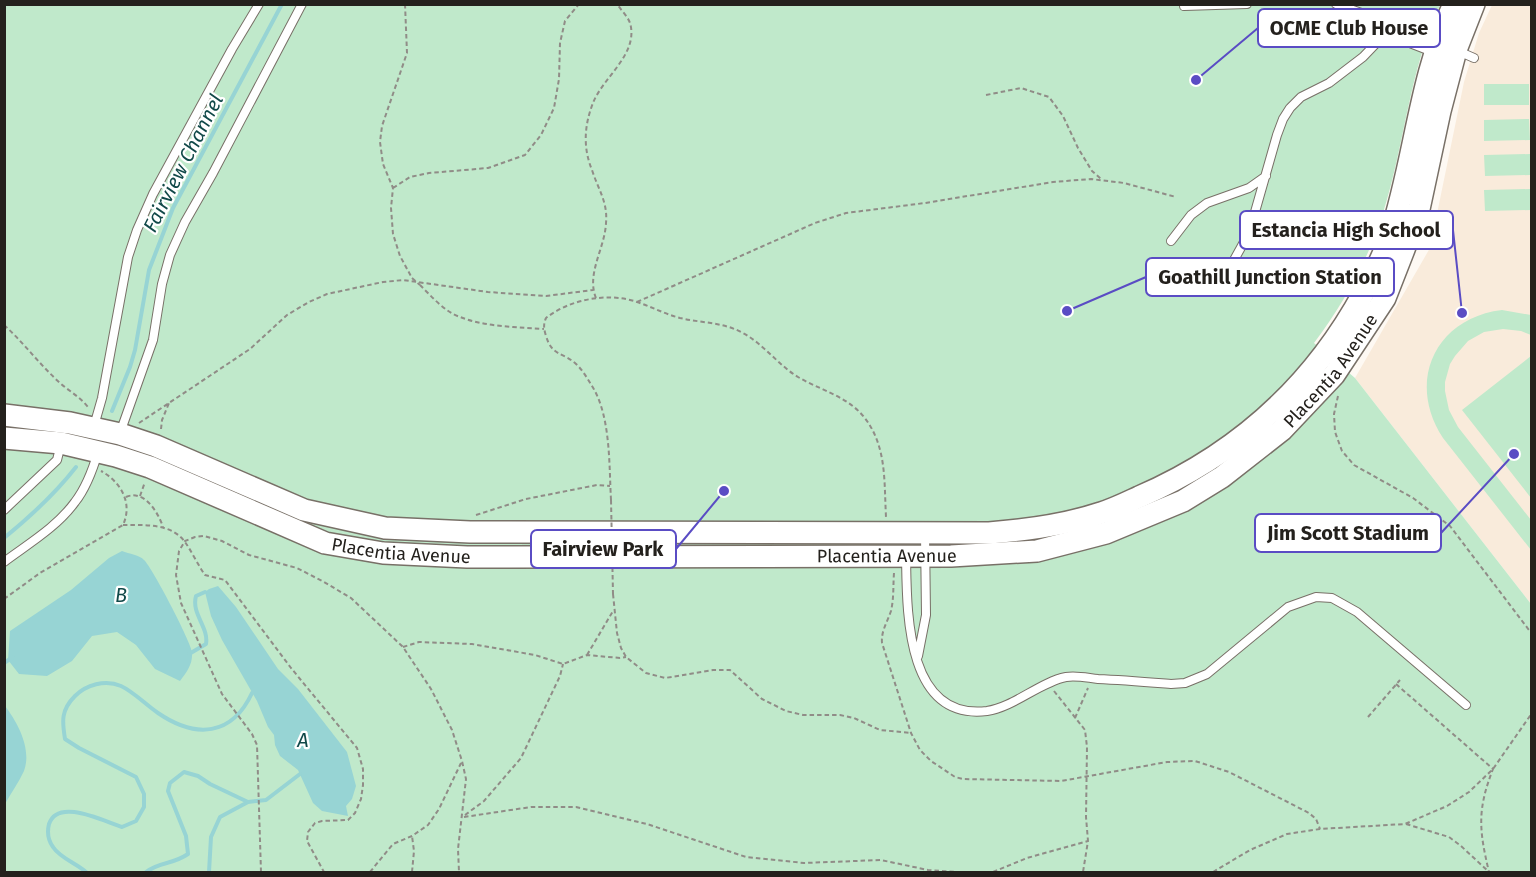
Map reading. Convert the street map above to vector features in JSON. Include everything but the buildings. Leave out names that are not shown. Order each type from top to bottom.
[{"type":"main road","name":"Placentia Avenue","points":[[4,438],[61,443],[96,459],[150,467],[325,543],[383,553],[467,557],[908,562],[1037,551],[1106,533],[1184,501],[1222,477],[1282,430],[1334,375],[1384,298],[1419,209],[1451,51],[1454,4]]},
{"type":"main road","name":"Placentia Avenue","points":[[4,415],[91,418],[120,434],[156,446],[304,510],[385,528],[482,532],[915,534],[1018,531],[1075,521],[1102,513],[1166,485],[1209,460],[1236,442],[1285,400],[1319,361],[1348,321],[1381,260],[1406,185],[1424,96],[1451,51],[1474,4]]},
{"type":"lane","points":[[91,418],[104,388],[128,257],[137,230],[153,194],[259,4]]},
{"type":"lane","points":[[120,434],[153,340],[162,284],[170,255],[185,222],[302,4]]},
{"type":"lane","points":[[1184,6],[1247,4]]},
{"type":"lane","points":[[1336,4],[1367,15],[1388,32],[1404,32],[1451,51]]},
{"type":"lane","points":[[1224,278],[1250,233],[1283,119],[1290,108],[1301,97],[1329,82],[1364,57],[1388,32]]},
{"type":"lane","points":[[1171,241],[1191,215],[1207,203],[1250,188],[1266,176]]},
{"type":"lane","points":[[4,510],[57,460],[61,443]]},
{"type":"lane","points":[[4,562],[59,520],[76,502],[96,459]]},
{"type":"lane","points":[[915,534],[908,562],[907,618],[917,658],[924,680],[937,696],[950,705],[968,711],[988,711],[998,708],[1067,677],[1185,683],[1207,674],[1288,607],[1316,597],[1332,598],[1357,612],[1466,705]]},
{"type":"lane","points":[[915,534],[908,562],[926,615],[917,658]]},
{"type":"path","points":[[405,4],[407,53],[402,74],[382,126],[380,142],[383,164],[393,188],[391,208],[393,234],[400,256],[412,278],[432,298],[458,317],[492,325],[544,329]]},
{"type":"path","points":[[393,188],[410,177],[488,168],[525,154],[541,135],[554,108],[559,79],[560,43],[565,21],[579,4]]},
{"type":"path","points":[[596,298],[593,278],[607,222],[604,197],[592,171],[584,145],[593,102],[632,43],[630,22],[616,4]]},
{"type":"path","points":[[986,95],[1021,88],[1049,98],[1063,116],[1092,171],[1101,179]]},
{"type":"path","points":[[637,302],[815,223],[846,213],[926,203],[1053,182],[1101,179],[1176,197]]},
{"type":"path","points":[[139,423],[250,349],[287,315],[327,294],[404,280],[488,292],[546,296],[593,290]]},
{"type":"path","points":[[886,520],[883,457],[878,441],[863,415],[850,404],[791,373],[744,333],[714,322],[672,316],[637,302],[615,298],[596,298],[550,315],[544,322],[549,346],[574,362],[594,389],[605,424],[611,500],[613,611],[617,633],[626,657],[646,673],[665,678],[713,670],[730,670],[762,699],[786,711],[803,715],[840,714],[880,730],[911,733]]},
{"type":"path","points":[[4,325],[23,342],[60,383],[82,400],[91,418]]},
{"type":"path","points":[[1334,375],[1342,386],[1334,414],[1335,432],[1342,451],[1354,465],[1413,498],[1450,526],[1532,634]]},
{"type":"path","points":[[161,432],[162,420],[170,402]]},
{"type":"path","points":[[96,459],[126,497],[128,513],[123,525]]},
{"type":"path","points":[[140,496],[145,482]]},
{"type":"path","points":[[473,516],[526,499],[597,485],[610,486]]},
{"type":"path","points":[[126,497],[140,496],[150,504],[163,527]]},
{"type":"path","points":[[4,599],[40,573],[123,525],[163,527],[171,530],[184,541],[205,575],[225,580],[291,668],[357,748],[363,769],[363,786],[355,813],[348,820],[322,820],[315,823],[308,832],[307,841],[324,873]]},
{"type":"path","points":[[261,873],[257,746],[252,734],[222,694],[181,603],[176,575],[179,551],[184,541],[195,537],[204,536],[222,541],[249,555],[297,568],[351,598],[403,647],[431,688],[452,730],[462,761],[466,779],[458,849],[459,873]]},
{"type":"path","points":[[908,562],[883,628],[882,643],[911,733],[920,750],[931,761],[955,777],[1052,781],[1167,762],[1195,761],[1229,772],[1309,813],[1316,819],[1320,829]]},
{"type":"path","points":[[587,655],[613,611]]},
{"type":"path","points":[[403,647],[419,642],[471,644],[535,655],[563,664],[587,655],[626,657]]},
{"type":"path","points":[[463,817],[484,801],[521,758],[560,676],[563,664]]},
{"type":"path","points":[[1075,718],[1092,678]]},
{"type":"path","points":[[1368,717],[1400,680]]},
{"type":"path","points":[[1048,684],[1085,730],[1088,841],[1083,873]]},
{"type":"path","points":[[1396,684],[1493,769]]},
{"type":"path","points":[[1405,824],[1447,806],[1468,792],[1493,769],[1532,713]]},
{"type":"path","points":[[370,873],[387,849],[428,825],[439,809],[462,761]]},
{"type":"path","points":[[1489,873],[1482,843],[1480,816],[1484,792],[1493,769]]},
{"type":"path","points":[[463,817],[531,807],[576,807],[647,824],[746,857],[804,863],[881,860],[928,870],[958,873]]},
{"type":"path","points":[[1213,873],[1269,841],[1287,834],[1320,829],[1405,824],[1449,837],[1489,873]]},
{"type":"path","points":[[412,836],[414,851],[412,873]]},
{"type":"path","points":[[993,873],[1027,858],[1088,841]]},
{"type":"shaded area","points":[[1492,5],[1531,5],[1531,604],[1355,378],[1430,248],[1464,82],[1479,33]]},
{"type":"green space","points":[[5,5],[1440,5],[1421,56],[1390,187],[1377,230],[1354,281],[1314,343],[1355,378],[1531,604],[1531,872],[5,872]]},
{"type":"green space","points":[[1484,84],[1529,84],[1529,105],[1484,105]]},
{"type":"green space","points":[[1529,119],[1530,140],[1484,141],[1484,120]]},
{"type":"green space","points":[[1530,154],[1530,175],[1485,176],[1484,155]]},
{"type":"green space","points":[[1530,189],[1531,210],[1485,211],[1484,190]]},
{"type":"green space","points":[[1502,310],[1531,315],[1531,335],[1521,331],[1503,329],[1484,332],[1468,341],[1450,364],[1445,391],[1449,410],[1458,427],[1531,520],[1531,550],[1443,438],[1432,417],[1427,396],[1428,375],[1434,356],[1444,339],[1459,326],[1479,316]]},
{"type":"green space","points":[[1531,356],[1531,498],[1462,410]]},
{"type":"water","name":"B","points":[[122,551],[144,560],[190,645],[192,660],[180,681],[155,669],[136,645],[117,632],[92,636],[72,661],[47,676],[19,674],[8,660],[10,631],[71,590],[109,558]]},
{"type":"water","name":"A","points":[[218,586],[236,607],[278,669],[298,689],[347,752],[356,786],[352,799],[346,806],[348,816],[322,811],[313,803],[298,770],[280,756],[274,735],[211,616],[205,592]]},
{"type":"water","points":[[5,706],[19,728],[25,745],[26,763],[24,771],[5,804]]},
{"type":"waterway","name":"Fairview Channel","points":[[112,411],[135,350],[149,270],[173,208],[282,4]]},
{"type":"waterway","name":"Fairview Channel","points":[[4,538],[42,504],[76,467]]},
{"type":"waterway","points":[[189,654],[206,644],[205,632],[195,603],[196,596],[205,592]]},
{"type":"waterway","points":[[4,663],[13,657]]},
{"type":"waterway","points":[[86,872],[56,851],[51,844],[48,830],[54,816],[62,812],[72,812],[122,827],[136,821],[144,807],[144,794],[136,777],[65,739],[63,727],[65,711],[75,696],[96,684],[115,684],[131,692],[153,710],[172,721],[186,727],[212,729],[234,718],[252,693]]},
{"type":"waterway","points":[[146,872],[188,854],[186,836],[168,791],[170,783],[184,772],[198,776],[248,802]]},
{"type":"waterway","points":[[209,872],[211,837],[220,817],[248,802],[266,800],[300,774]]},
{"type":"place","name":"OCME Club House","points":[[1196,80]]},
{"type":"place","name":"Goathill Junction Station","points":[[1067,311]]},
{"type":"place","name":"Estancia High School","points":[[1462,313]]},
{"type":"place","name":"Jim Scott Stadium","points":[[1514,454]]},
{"type":"place","name":"Fairview Park","points":[[724,491]]}]
